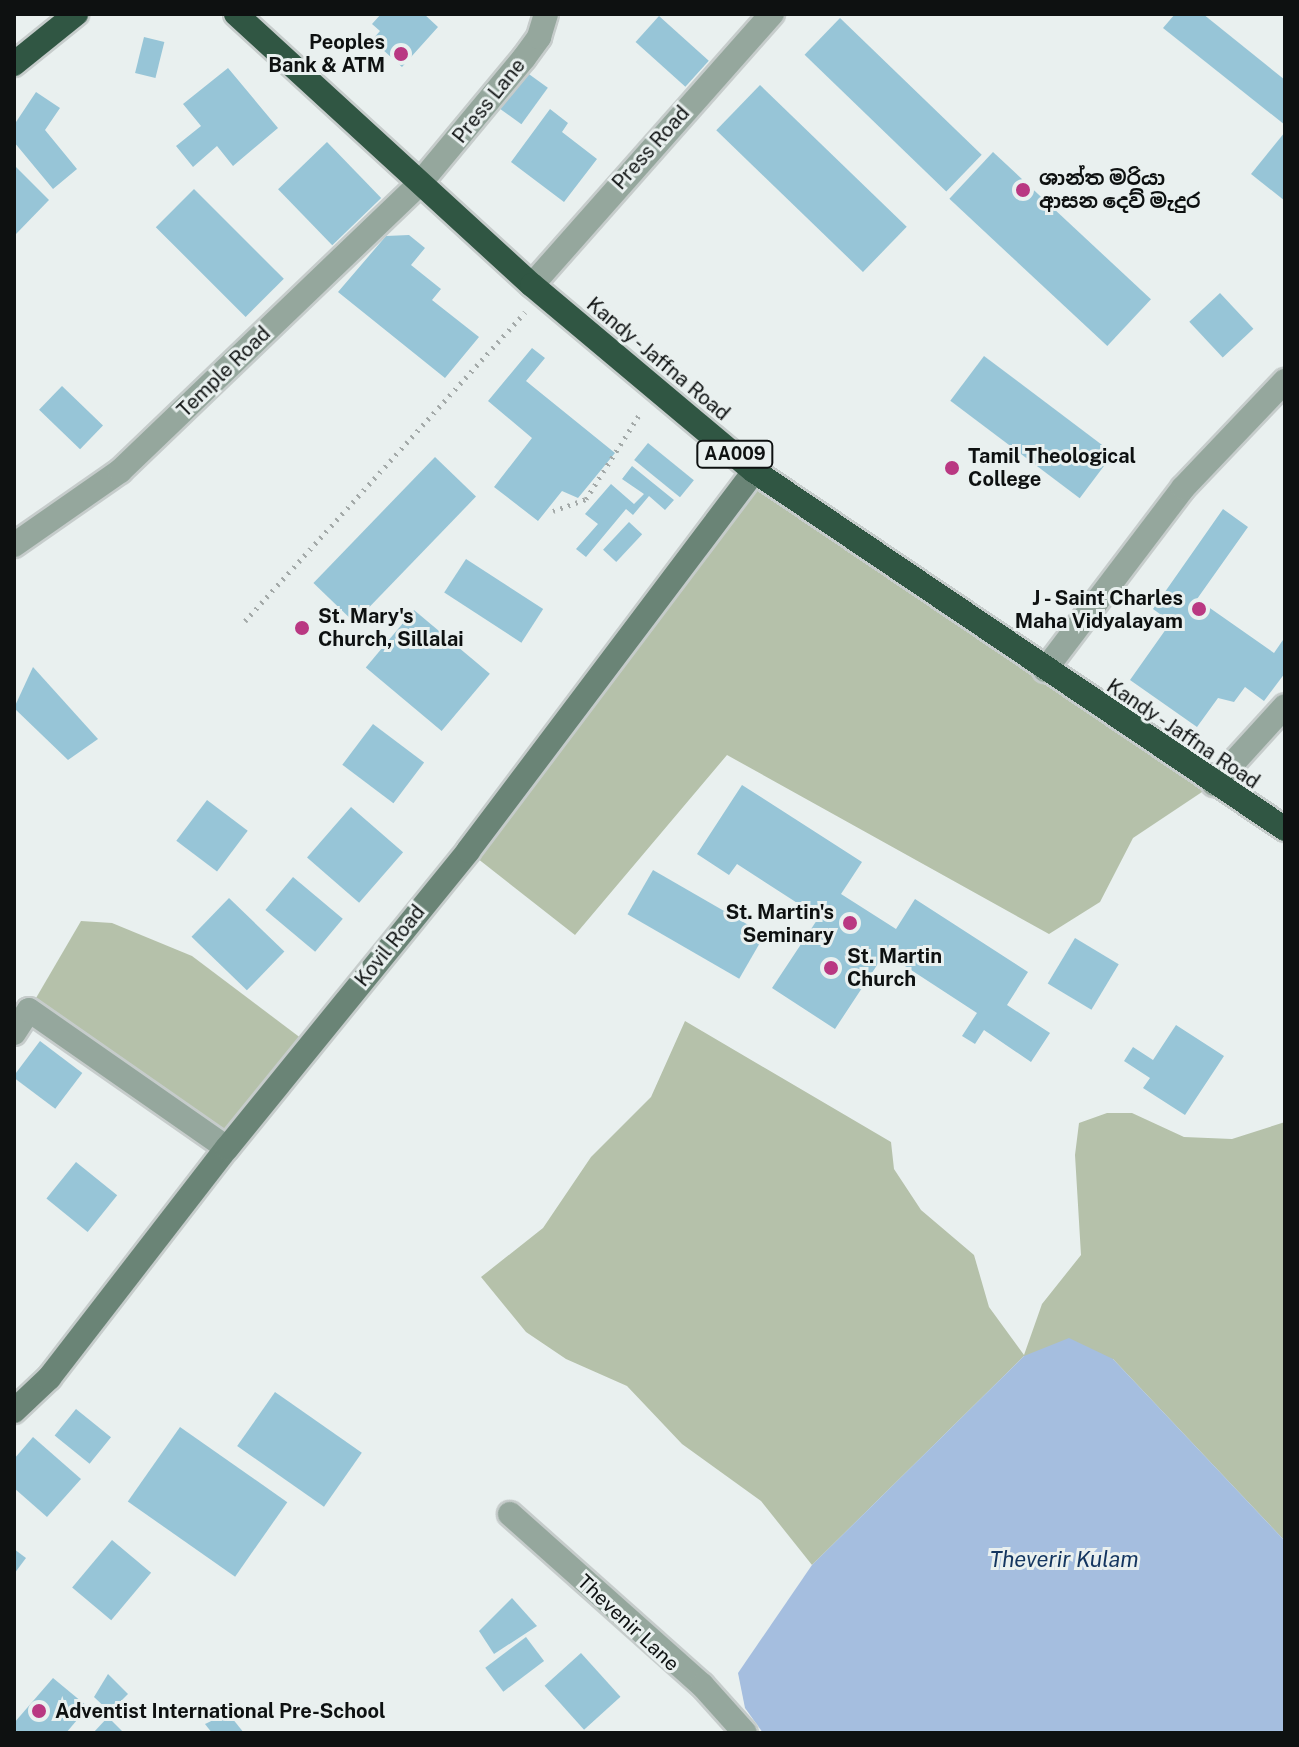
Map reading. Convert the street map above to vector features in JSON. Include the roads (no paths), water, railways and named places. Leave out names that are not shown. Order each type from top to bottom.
[{"type":"highway","points":[[14,64],[76,14]]},
{"type":"highway","name":"Kandy - Jaffna Road","points":[[236,14],[537,289],[754,471],[1285,829]]},
{"type":"street","name":"Press Lane","points":[[421,182],[524,58],[539,37],[546,14]]},
{"type":"street","name":"Press Road","points":[[537,289],[772,14]]},
{"type":"street","name":"Temple Road","points":[[14,545],[120,471],[421,182]]},
{"type":"street","points":[[1045,670],[1183,488],[1285,381]]},
{"type":"street","name":"Kovil Road","points":[[14,1411],[59,1366],[227,1148],[468,851],[754,471]]},
{"type":"street","points":[[1214,784],[1285,706]]},
{"type":"street","points":[[14,1033],[29,1010],[227,1148]]},
{"type":"street","name":"Thevenir Lane","points":[[510,1514],[702,1685],[745,1733]]},
{"type":"water","name":"Theverir Kulam","points":[[1069,1338],[1113,1359],[1285,1541],[1285,1733],[763,1733],[745,1708],[738,1673],[812,1565],[1024,1356]]},
{"type":"place","name":"Peoples Bank & ATM","points":[[401,54]]},
{"type":"place","name":"ශාන්ත මරියා ආසන දෙව් මැදුර","points":[[1023,190]]},
{"type":"place","name":"Tamil Theological College","points":[[952,468]]},
{"type":"place","name":"J - Saint Charles Maha Vidyalayam","points":[[1199,609]]},
{"type":"place","name":"St. Mary's Church, Sillalai","points":[[302,628]]},
{"type":"place","name":"St. Martin's Seminary","points":[[850,923]]},
{"type":"place","name":"St. Martin Church","points":[[831,968]]},
{"type":"place","name":"Adventist International Pre-School","points":[[39,1711]]}]
